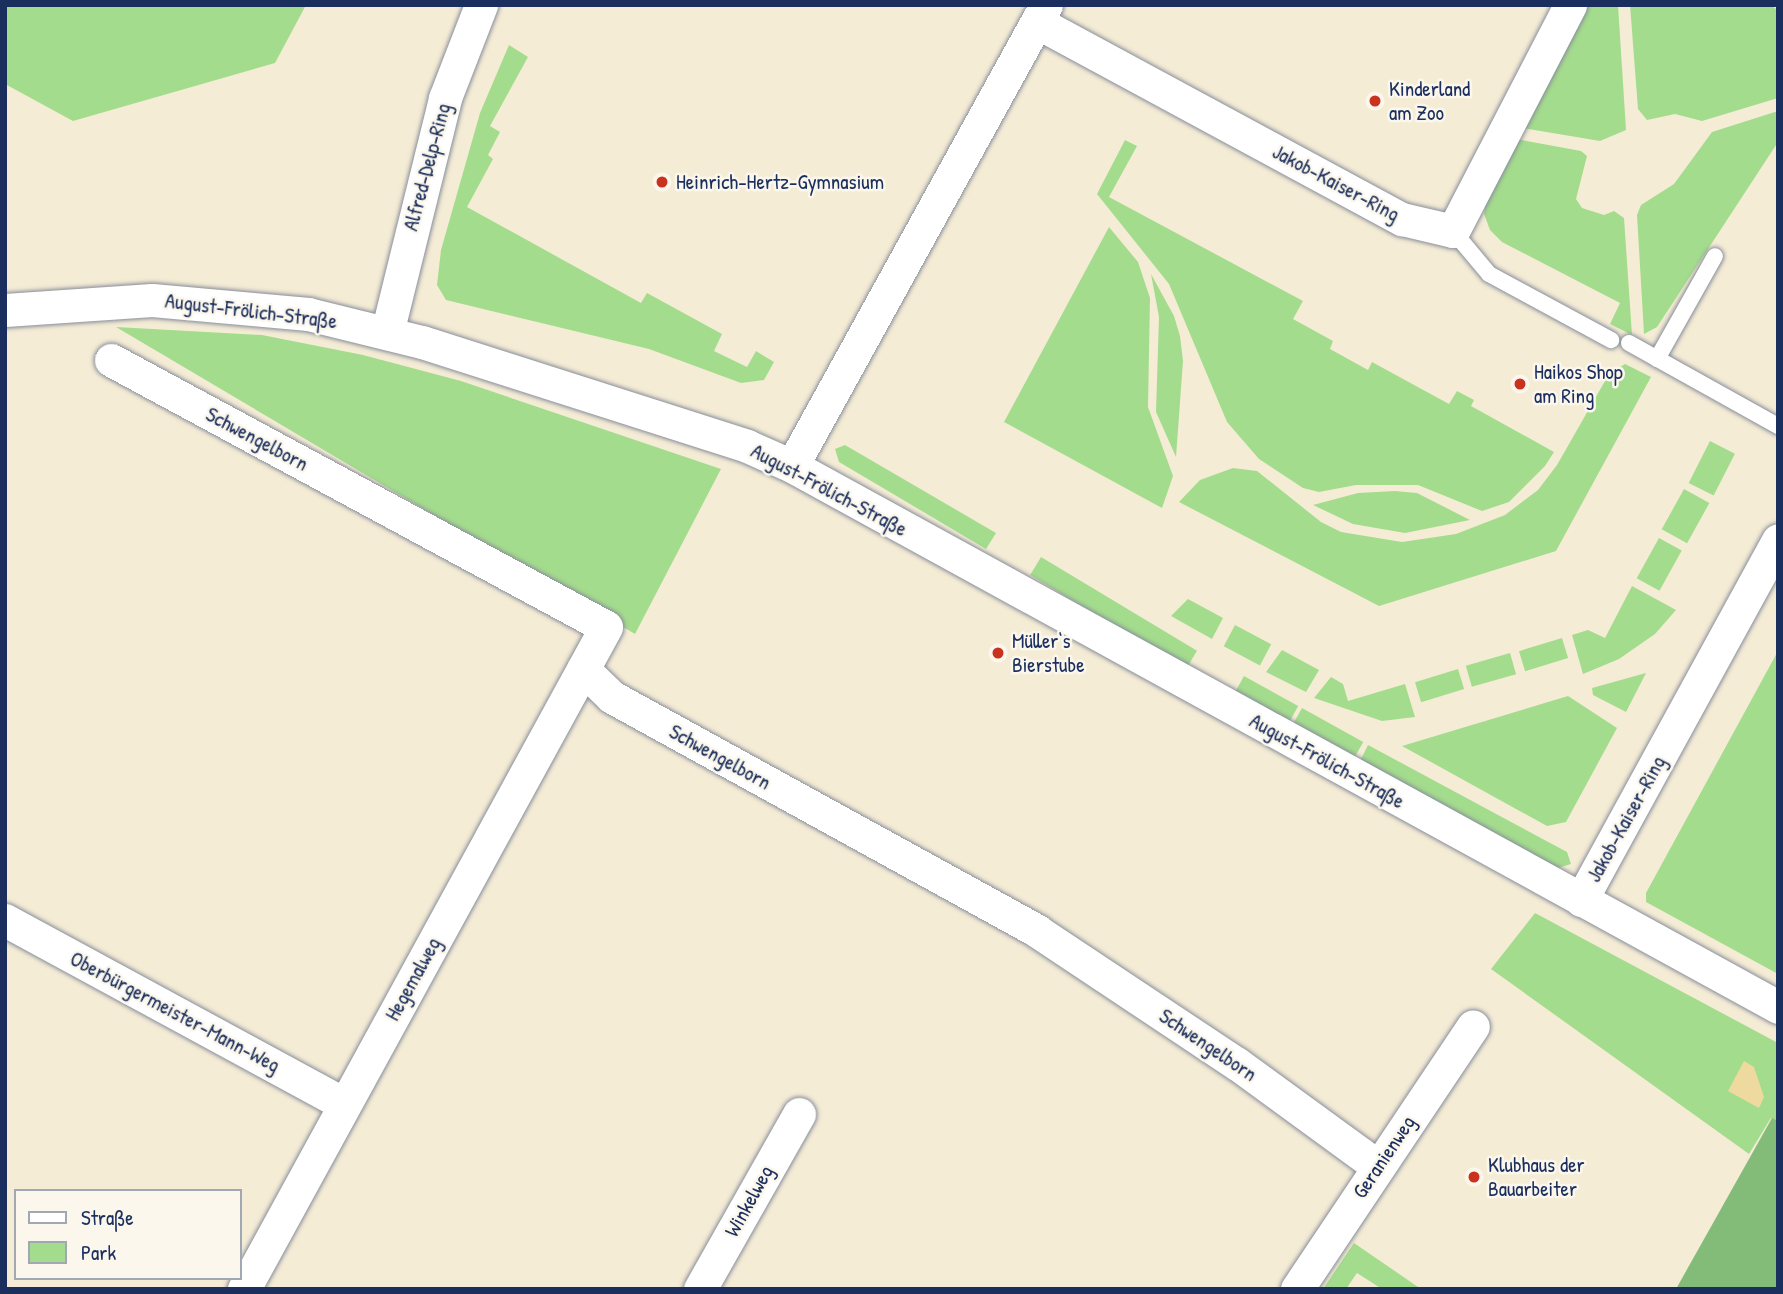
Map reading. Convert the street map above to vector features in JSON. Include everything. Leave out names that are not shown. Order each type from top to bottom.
[{"type":"street","name":"Alfred-Delp-Ring","points":[[387,333],[441,111],[481,5]]},
{"type":"street","points":[[1453,231],[1570,5]]},
{"type":"street","name":"Jakob-Kaiser-Ring","points":[[792,466],[1042,14],[1402,219],[1453,231]]},
{"type":"street","name":"August-Frölich-Straße","points":[[5,310],[152,300],[307,314],[387,333],[747,446],[792,466],[1581,900]]},
{"type":"street","name":"Schwengelborn","points":[[111,360],[606,627],[583,669],[612,697],[1038,931],[1236,1063],[1377,1166]]},
{"type":"street","name":"Jakob-Kaiser-Ring","points":[[1778,540],[1581,900],[1778,1007]]},
{"type":"street","name":"Hegemalweg","points":[[244,1289],[583,669]]},
{"type":"street","name":"Oberbürgermeister-Mann-Weg","points":[[5,920],[344,1104]]},
{"type":"street","name":"Geranienweg","points":[[1297,1289],[1473,1026]]},
{"type":"street","name":"Winkelweg","points":[[700,1289],[799,1114]]},
{"type":"lane","points":[[1453,231],[1489,274],[1611,340]]},
{"type":"lane","points":[[1657,359],[1715,256]]},
{"type":"lane","points":[[1629,344],[1778,426]]},
{"type":"green space","points":[[5,5],[306,5],[275,63],[73,121],[5,84]]},
{"type":"green space","points":[[1589,5],[1618,5],[1626,130],[1600,141],[1522,128]]},
{"type":"green space","points":[[1630,5],[1770,5],[1778,10],[1778,98],[1702,121],[1675,114],[1647,120],[1638,109]]},
{"type":"green space","points":[[509,45],[528,57],[490,126],[500,132],[488,155],[493,159],[467,207],[641,303],[647,293],[722,334],[714,351],[747,367],[756,351],[774,362],[764,380],[741,383],[649,349],[446,300],[437,285],[441,250],[480,113]]},
{"type":"green space","points":[[1778,111],[1778,142],[1657,327],[1644,334],[1637,215],[1641,205],[1674,184],[1712,132]]},
{"type":"green space","points":[[1516,139],[1581,151],[1587,156],[1576,199],[1582,208],[1604,215],[1614,211],[1624,218],[1632,335],[1610,324],[1620,303],[1502,242],[1490,230],[1484,214],[1486,195]]},
{"type":"green space","points":[[1125,140],[1137,146],[1109,197],[1303,301],[1293,319],[1333,341],[1330,349],[1368,370],[1372,362],[1449,404],[1457,391],[1474,400],[1471,406],[1554,452],[1545,466],[1509,502],[1482,511],[1418,485],[1356,485],[1319,492],[1303,488],[1259,459],[1227,422],[1169,284],[1097,194]]},
{"type":"green space","points":[[1109,227],[1138,262],[1150,298],[1148,407],[1173,476],[1162,508],[1004,422]]},
{"type":"green space","points":[[1151,274],[1174,316],[1180,336],[1183,361],[1176,457],[1156,412],[1159,317]]},
{"type":"green space","points":[[116,327],[262,335],[363,355],[461,381],[721,469],[635,634]]},
{"type":"green space","points":[[1625,364],[1651,377],[1556,551],[1379,606],[1179,502],[1200,480],[1233,468],[1257,471],[1321,522],[1341,532],[1402,542],[1456,534],[1505,515],[1538,490],[1557,465],[1609,374]]},
{"type":"green space","points":[[1710,441],[1735,454],[1714,496],[1689,483]]},
{"type":"green space","points":[[845,445],[996,533],[986,549],[839,462],[835,449]]},
{"type":"green space","points":[[1684,489],[1709,503],[1687,543],[1662,529]]},
{"type":"green space","points":[[1358,493],[1417,493],[1470,520],[1405,533],[1353,524],[1313,505]]},
{"type":"green space","points":[[1659,538],[1682,551],[1659,591],[1637,578]]},
{"type":"green space","points":[[1041,557],[1197,651],[1186,669],[1030,575]]},
{"type":"green space","points":[[1632,586],[1676,610],[1655,634],[1619,659],[1583,674],[1572,635],[1588,630],[1605,638]]},
{"type":"green space","points":[[1188,599],[1223,618],[1212,639],[1171,616]]},
{"type":"green space","points":[[1235,625],[1271,644],[1260,665],[1224,646]]},
{"type":"green space","points":[[1562,638],[1568,658],[1525,671],[1519,651]]},
{"type":"green space","points":[[1282,650],[1319,670],[1306,692],[1266,672]]},
{"type":"green space","points":[[1778,651],[1778,974],[1646,902],[1646,893]]},
{"type":"green space","points":[[1510,653],[1516,674],[1472,687],[1466,666]]},
{"type":"green space","points":[[1458,669],[1464,689],[1421,702],[1415,682]]},
{"type":"green space","points":[[1646,673],[1626,712],[1593,695],[1592,688]]},
{"type":"green space","points":[[1244,676],[1298,706],[1289,724],[1234,693]]},
{"type":"green space","points":[[1331,677],[1343,684],[1348,701],[1405,684],[1415,717],[1382,721],[1314,698]]},
{"type":"green space","points":[[1568,696],[1617,728],[1566,822],[1547,826],[1402,746]]},
{"type":"green space","points":[[1302,708],[1363,742],[1354,759],[1293,725]]},
{"type":"green space","points":[[1368,745],[1567,852],[1571,864],[1558,868],[1360,761]]},
{"type":"green space","points":[[1535,913],[1778,1043],[1778,1121],[1771,1118],[1749,1154],[1491,969]]},
{"type":"green space","points":[[1772,1118],[1778,1121],[1778,1289],[1676,1289]]},
{"type":"green space","points":[[1354,1243],[1421,1289],[1382,1289],[1357,1273],[1346,1289],[1323,1289]]},
{"type":"sand","points":[[1744,1061],[1754,1067],[1764,1097],[1759,1108],[1728,1091]]},
{"type":"place","name":"Kinderland am Zoo","points":[[1375,101]]},
{"type":"place","name":"Heinrich-Hertz-Gymnasium","points":[[662,182]]},
{"type":"place","name":"Haikos Shop am Ring","points":[[1520,384]]},
{"type":"place","name":"Müller‘s Bierstube","points":[[998,653]]},
{"type":"place","name":"Klubhaus der Bauarbeiter","points":[[1474,1177]]}]
